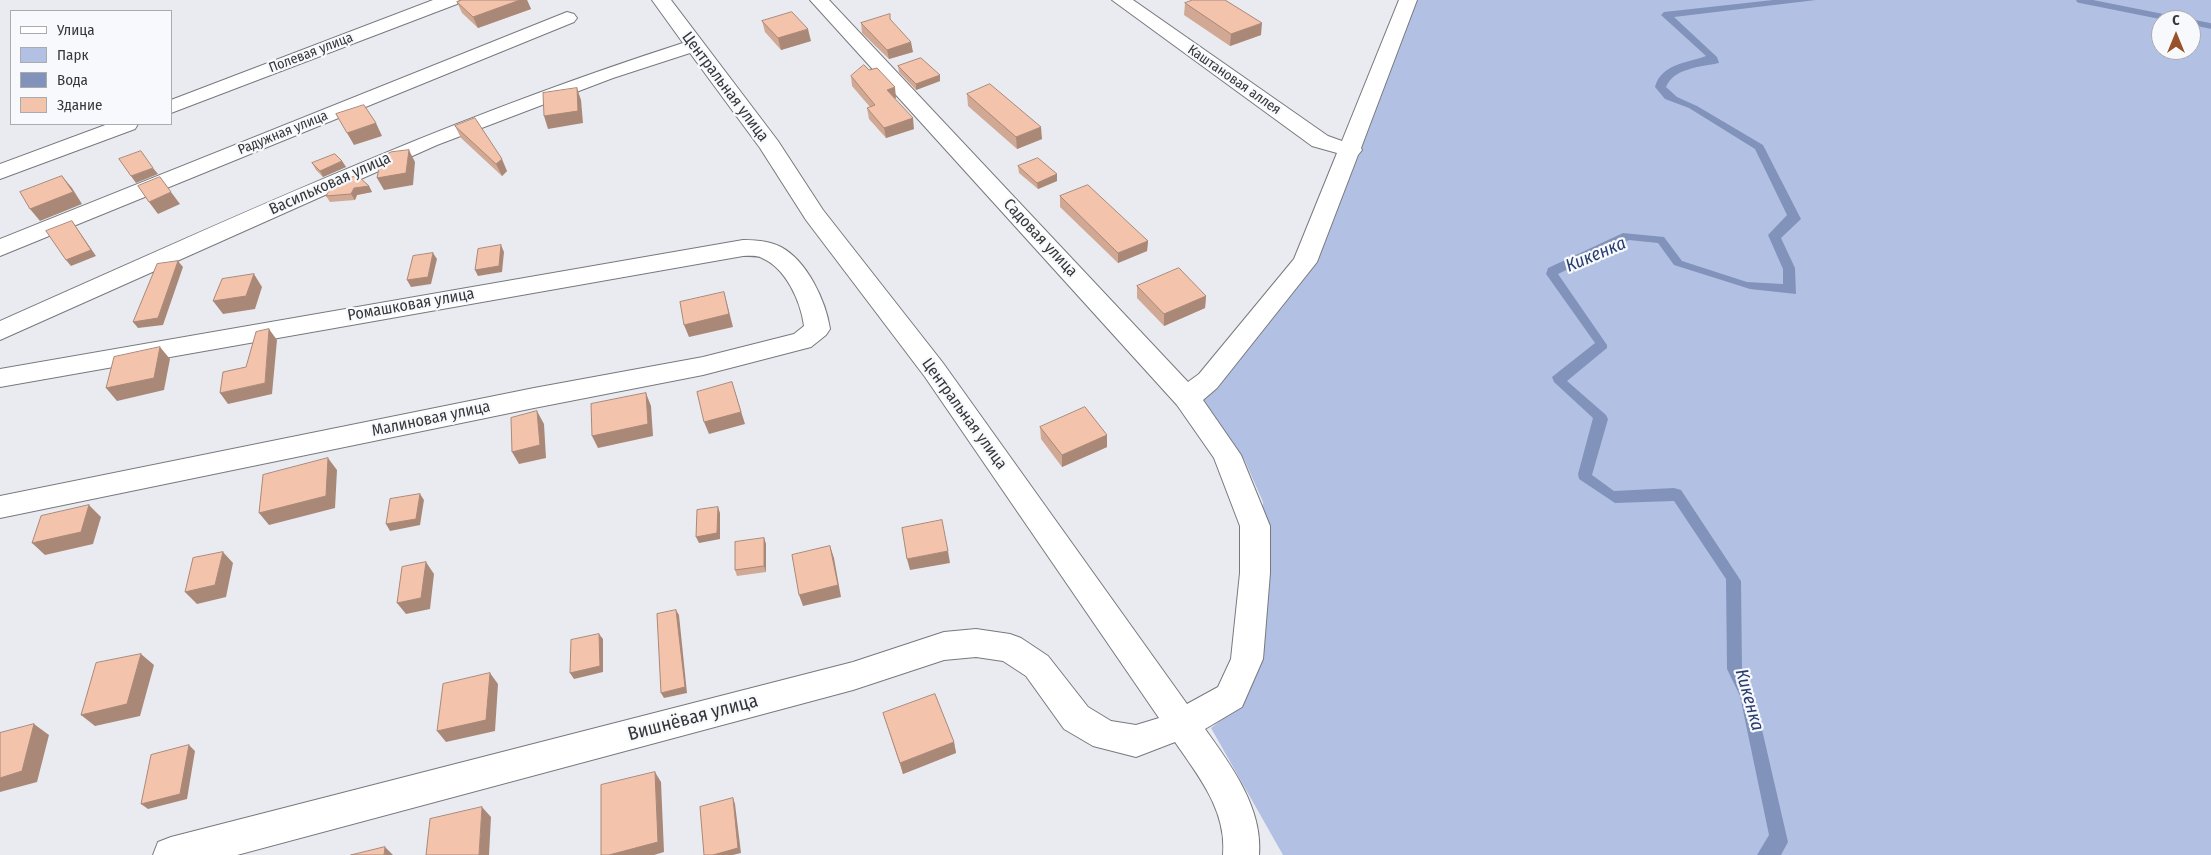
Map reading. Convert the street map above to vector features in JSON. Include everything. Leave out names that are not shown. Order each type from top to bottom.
[{"type":"street","name":"Полевая улица","points":[[172,107],[450,0]]},
{"type":"street","name":"Центральная улица","points":[[661,0],[770,146],[814,215],[945,386],[1211,765],[1234,804],[1242,848]]},
{"type":"street","name":"Садовая улица","points":[[819,0],[1187,398],[1228,455],[1242,488]]},
{"type":"street","name":"Каштановая аллея","points":[[1121,0],[1320,141],[1351,150]]},
{"type":"street","points":[[1187,398],[1208,381],[1305,262],[1351,150],[1408,0]]},
{"type":"street","name":"Радужная улица","points":[[0,248],[567,18]]},
{"type":"street","name":"Васильковая улица","points":[[0,331],[396,154],[538,97],[617,69],[694,45]]},
{"type":"street","points":[[0,172],[124,125]]},
{"type":"street","name":"Ромашковая улица","points":[[0,378],[743,248],[762,248],[776,254],[805,291]]},
{"type":"street","name":"Малиновая улица","points":[[0,507],[534,398],[638,380],[802,341],[817,329],[817,318],[805,291]]},
{"type":"street","name":"Вишнёвая улица","points":[[171,855],[852,676],[944,646],[976,643],[1010,648],[1037,666],[1076,718],[1105,735],[1136,741],[1182,725],[1230,697],[1247,659],[1255,573],[1255,526],[1242,488]]},
{"type":"green space","points":[[1413,0],[2211,0],[2211,855],[1283,855],[1211,728],[1243,702],[1265,574],[1263,502],[1244,459],[1202,400],[1312,265]]},
{"type":"water","name":"Кикенка","points":[[1773,0],[1816,0],[1674,17],[1717,57],[1719,63],[1681,72],[1666,87],[1677,97],[1697,106],[1763,145],[1801,219],[1781,238],[1795,268],[1796,294],[1750,289],[1674,265],[1658,243],[1629,240],[1558,274],[1607,345],[1607,348],[1567,381],[1606,415],[1608,419],[1592,475],[1614,491],[1674,488],[1681,490],[1741,581],[1742,668],[1754,695],[1788,842],[1781,855],[1757,855],[1769,835],[1740,696],[1727,669],[1726,579],[1674,501],[1615,503],[1579,479],[1578,474],[1593,418],[1554,382],[1552,377],[1595,343],[1546,274],[1548,268],[1623,233],[1664,237],[1682,261],[1747,282],[1783,284],[1783,269],[1768,235],[1787,215],[1755,149],[1689,108],[1665,99],[1655,87],[1658,79],[1669,69],[1706,56],[1661,15],[1664,12]]},
{"type":"building","points":[[462,0],[520,0],[473,17],[457,2]]},
{"type":"building","points":[[1193,0],[1225,0],[1262,23],[1231,34],[1185,3]]},
{"type":"building","points":[[792,12],[808,29],[778,38],[762,21]]},
{"type":"building","points":[[890,14],[890,19],[911,42],[887,50],[861,23]]},
{"type":"building","points":[[921,58],[940,75],[916,84],[898,66]]},
{"type":"building","points":[[864,65],[869,70],[877,68],[895,87],[887,90],[913,118],[884,128],[867,108],[875,105],[851,76]]},
{"type":"building","points":[[990,84],[1041,127],[1016,137],[967,94]]},
{"type":"building","points":[[577,88],[578,111],[544,116],[543,93]]},
{"type":"building","points":[[364,105],[376,123],[347,133],[336,114]]},
{"type":"building","points":[[475,118],[502,159],[496,164],[455,126]]},
{"type":"building","points":[[409,150],[406,173],[377,178],[381,157],[391,152]]},
{"type":"building","points":[[141,151],[153,168],[131,176],[119,159]]},
{"type":"building","points":[[335,154],[342,161],[320,171],[312,163]]},
{"type":"building","points":[[1038,158],[1057,174],[1037,183],[1018,166]]},
{"type":"building","points":[[357,175],[369,186],[354,188],[351,194],[326,196],[331,187]]},
{"type":"building","points":[[62,176],[73,192],[30,209],[20,192]]},
{"type":"building","points":[[160,177],[171,192],[149,202],[138,186]]},
{"type":"building","points":[[1088,185],[1148,241],[1118,253],[1060,196]]},
{"type":"building","points":[[72,221],[91,250],[66,260],[46,231]]},
{"type":"building","points":[[501,245],[499,266],[475,270],[478,249]]},
{"type":"building","points":[[433,253],[428,277],[407,280],[413,256]]},
{"type":"building","points":[[178,261],[158,318],[133,322],[157,264]]},
{"type":"building","points":[[1179,268],[1206,296],[1164,314],[1137,286]]},
{"type":"building","points":[[254,274],[246,296],[213,301],[222,279]]},
{"type":"building","points":[[724,292],[729,314],[684,325],[680,302]]},
{"type":"building","points":[[269,329],[265,383],[220,393],[223,372],[246,367],[256,332]]},
{"type":"building","points":[[160,347],[154,378],[106,388],[114,357]]},
{"type":"building","points":[[732,382],[741,412],[704,422],[697,392]]},
{"type":"building","points":[[646,393],[648,424],[592,436],[591,404]]},
{"type":"building","points":[[1085,407],[1107,435],[1062,455],[1040,427]]},
{"type":"building","points":[[537,411],[540,445],[512,452],[511,418]]},
{"type":"building","points":[[328,458],[326,496],[259,513],[263,475]]},
{"type":"building","points":[[420,494],[416,519],[386,524],[390,499]]},
{"type":"building","points":[[89,505],[81,532],[32,543],[41,516]]},
{"type":"building","points":[[718,507],[717,533],[696,537],[697,510]]},
{"type":"building","points":[[942,520],[948,551],[907,559],[902,528]]},
{"type":"building","points":[[764,538],[764,566],[735,570],[735,542]]},
{"type":"building","points":[[830,546],[838,585],[799,595],[792,555]]},
{"type":"building","points":[[223,552],[215,585],[185,592],[193,558]]},
{"type":"building","points":[[426,562],[421,598],[397,603],[402,567]]},
{"type":"building","points":[[676,610],[685,687],[661,693],[657,614]]},
{"type":"building","points":[[599,634],[600,666],[570,673],[571,640]]},
{"type":"building","points":[[141,654],[127,704],[81,715],[96,663]]},
{"type":"building","points":[[490,673],[486,720],[437,731],[443,684]]},
{"type":"building","points":[[935,694],[954,742],[900,763],[883,713]]},
{"type":"building","points":[[34,724],[22,771],[0,778],[0,733]]},
{"type":"building","points":[[189,745],[180,794],[141,804],[151,755]]},
{"type":"building","points":[[655,772],[658,842],[609,855],[601,855],[601,785]]},
{"type":"building","points":[[733,798],[738,848],[713,855],[704,855],[700,807]]},
{"type":"building","points":[[482,807],[479,855],[426,855],[430,819]]},
{"type":"building","points":[[385,847],[384,855],[351,855]]},
{"type":"waterway","points":[[2079,0],[2151,14]]},
{"type":"waterway","points":[[2201,24],[2211,26]]}]
